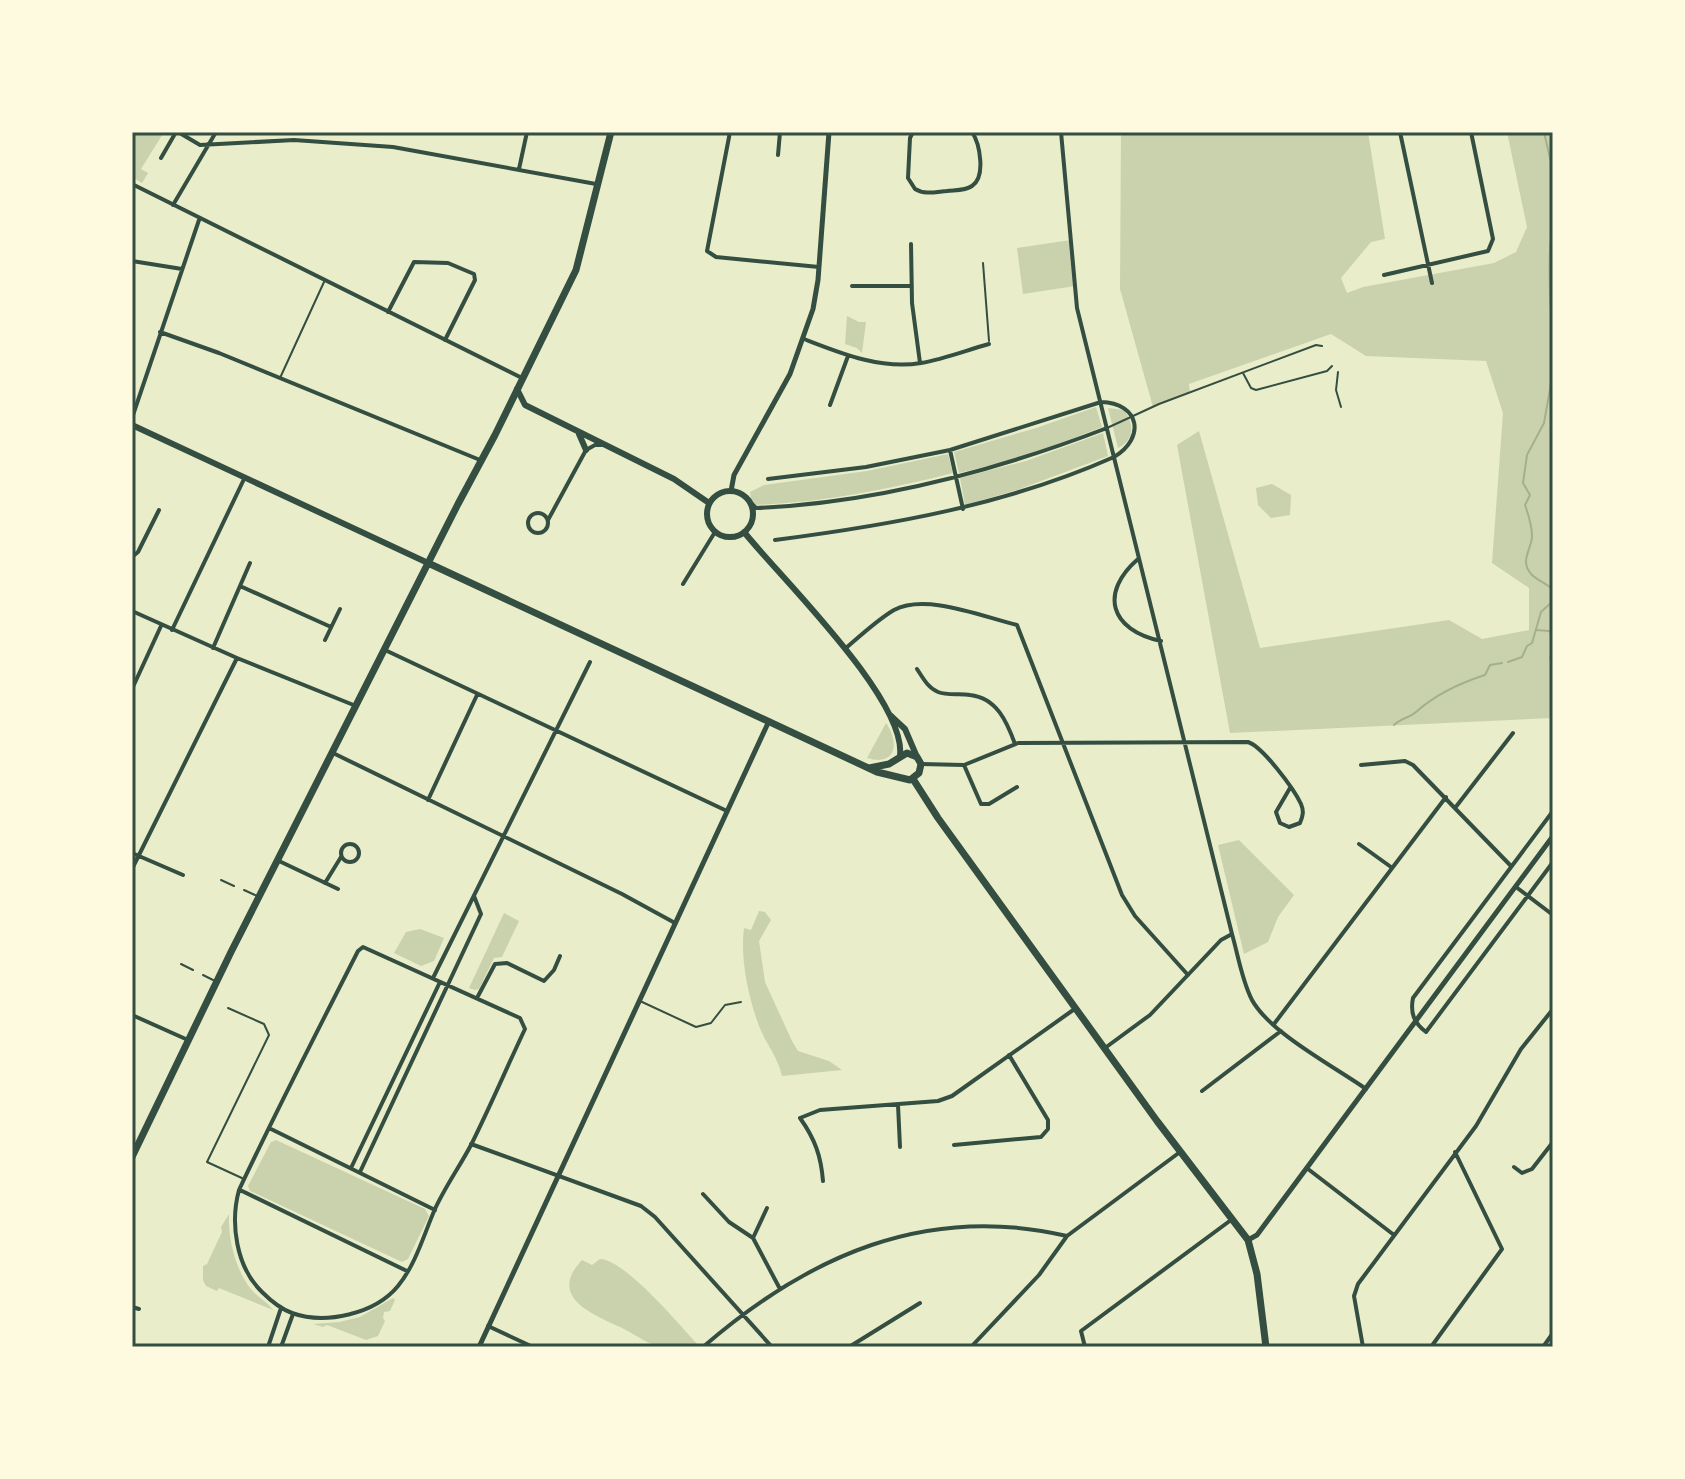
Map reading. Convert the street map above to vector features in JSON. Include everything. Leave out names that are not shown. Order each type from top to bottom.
[{"type":"main road","points":[[132,1157],[259,897],[576,270],[611,132]]},
{"type":"main road","points":[[517,389],[525,405],[674,479],[709,503]]},
{"type":"main road","points":[[132,425],[888,777],[913,779],[919,773],[919,760],[905,729],[890,715]]},
{"type":"main road","points":[[573,430],[586,450]]},
{"type":"main road","points":[[731,491],[744,495],[752,504],[753,519],[744,532],[730,537],[715,532],[709,523],[709,503],[715,496],[731,491]]},
{"type":"main road","points":[[744,532],[845,649],[890,715],[899,733],[895,769],[903,779]]},
{"type":"main road","points":[[869,768],[910,754],[919,760]]},
{"type":"main road","points":[[913,779],[931,809],[1180,1152],[1248,1240],[1257,1274],[1266,1347]]},
{"type":"street","points":[[161,158],[177,132],[200,145],[321,140],[393,147],[598,185]]},
{"type":"street","points":[[173,205],[216,132]]},
{"type":"street","points":[[519,169],[527,132]]},
{"type":"street","points":[[730,132],[707,251],[716,257],[819,267]]},
{"type":"street","points":[[778,155],[780,132]]},
{"type":"street","points":[[731,491],[734,475],[790,374],[816,298],[829,132]]},
{"type":"street","points":[[913,132],[908,178],[915,189],[928,193],[968,188],[976,183],[980,171],[977,142],[972,132]]},
{"type":"street","points":[[1061,132],[1077,308],[1250,997],[1260,1012],[1281,1031],[1366,1089]]},
{"type":"street","points":[[1400,132],[1432,283]]},
{"type":"street","points":[[1384,275],[1488,251],[1492,245],[1471,132]]},
{"type":"street","points":[[132,184],[522,378]]},
{"type":"street","points":[[132,418],[199,220]]},
{"type":"street","points":[[911,244],[913,317],[920,363]]},
{"type":"street","points":[[132,261],[182,269]]},
{"type":"street","points":[[388,312],[414,262],[448,263],[474,274],[475,280],[445,340]]},
{"type":"street","points":[[852,286],[912,286]]},
{"type":"street","points":[[160,332],[415,431],[482,461]]},
{"type":"street","points":[[804,339],[870,361],[920,363],[989,344]]},
{"type":"street","points":[[830,405],[848,356]]},
{"type":"street","points":[[768,479],[866,467],[950,450],[1101,402],[1120,405],[1132,417],[1135,429],[1129,446],[1114,457],[963,509],[879,526],[775,540]]},
{"type":"street","points":[[752,504],[756,508],[803,506],[885,492],[1025,459],[1107,428]]},
{"type":"street","points":[[548,520],[540,513],[533,514],[528,519],[528,528],[533,533],[543,532],[547,528],[548,520],[586,450],[602,445]]},
{"type":"street","points":[[950,450],[963,509]]},
{"type":"street","points":[[172,630],[245,477]]},
{"type":"street","points":[[132,557],[138,552],[159,510]]},
{"type":"street","points":[[683,584],[715,532]]},
{"type":"street","points":[[1138,559],[1117,584],[1113,603],[1120,618],[1131,630],[1145,638],[1161,641]]},
{"type":"street","points":[[213,648],[250,563]]},
{"type":"street","points":[[240,586],[331,627]]},
{"type":"street","points":[[845,649],[893,610],[908,604],[925,602],[1017,625],[1127,904],[1188,975]]},
{"type":"street","points":[[325,640],[340,609]]},
{"type":"street","points":[[132,611],[213,648],[356,706]]},
{"type":"street","points":[[132,689],[161,625]]},
{"type":"street","points":[[385,650],[727,811]]},
{"type":"street","points":[[132,869],[237,658]]},
{"type":"street","points":[[433,978],[590,662]]},
{"type":"street","points":[[917,669],[928,686],[941,694],[982,698],[1000,711],[1015,744]]},
{"type":"street","points":[[428,800],[477,695]]},
{"type":"street","points":[[479,1347],[769,721]]},
{"type":"street","points":[[1455,808],[1513,733]]},
{"type":"street","points":[[919,760],[964,765],[1015,744],[1248,742],[1254,744],[1290,788],[1300,802],[1303,817],[1300,823],[1289,827],[1280,823],[1276,812],[1290,788]]},
{"type":"street","points":[[333,753],[622,894],[676,924]]},
{"type":"street","points":[[1361,765],[1405,761],[1446,797],[1512,866]]},
{"type":"street","points":[[964,765],[981,804],[989,804],[1017,787]]},
{"type":"street","points":[[1274,1024],[1446,797]]},
{"type":"street","points":[[1553,811],[1413,998],[1415,1022],[1426,1032],[1553,862]]},
{"type":"street","points":[[1248,1240],[1257,1235],[1308,1169],[1553,836]]},
{"type":"street","points":[[325,883],[343,848],[348,844],[356,846],[359,852],[354,862],[348,863],[341,857]]},
{"type":"street","points":[[1359,844],[1391,867]]},
{"type":"street","points":[[132,853],[183,875]]},
{"type":"street","points":[[278,860],[338,889]]},
{"type":"street","points":[[1516,887],[1553,915]]},
{"type":"street","points":[[360,1172],[481,914],[474,896]]},
{"type":"street","points":[[1105,1048],[1150,1015],[1221,940],[1232,934]]},
{"type":"street","points":[[363,947],[369,948],[433,978],[520,1018],[525,1029],[471,1144],[398,1286],[385,1298],[359,1311],[325,1318],[293,1314],[281,1308],[251,1280],[241,1258],[235,1203],[239,1190],[288,1084],[326,1017],[358,951],[363,947]]},
{"type":"street","points":[[477,999],[495,964],[507,963],[544,981],[554,970],[560,956]]},
{"type":"street","points":[[351,1168],[440,981]]},
{"type":"street","points":[[823,1181],[820,1152],[800,1118],[820,1110],[938,1101],[952,1096],[1076,1008]]},
{"type":"street","points":[[1363,1347],[1355,1289],[1476,1126],[1521,1049],[1553,1009]]},
{"type":"street","points":[[132,1015],[190,1041]]},
{"type":"street","points":[[1202,1091],[1281,1031]]},
{"type":"street","points":[[954,1145],[1041,1137],[1048,1129],[1048,1120],[1009,1055]]},
{"type":"street","points":[[898,1105],[900,1147]]},
{"type":"street","points":[[269,1128],[435,1210]]},
{"type":"street","points":[[1514,1167],[1522,1173],[1532,1169],[1553,1142]]},
{"type":"street","points":[[471,1144],[641,1206],[655,1217],[772,1347]]},
{"type":"street","points":[[971,1347],[1039,1275],[1067,1236],[1180,1152]]},
{"type":"street","points":[[1431,1347],[1502,1249],[1455,1152]]},
{"type":"street","points":[[1308,1169],[1394,1235]]},
{"type":"street","points":[[239,1190],[407,1271]]},
{"type":"street","points":[[703,1194],[729,1222],[753,1238],[780,1290]]},
{"type":"street","points":[[753,1238],[767,1208]]},
{"type":"street","points":[[1085,1347],[1081,1331],[1231,1220]]},
{"type":"street","points":[[703,1347],[743,1313],[780,1290],[853,1251],[882,1240],[952,1227],[994,1225],[1067,1236]]},
{"type":"street","points":[[849,1347],[920,1303]]},
{"type":"street","points":[[132,1307],[139,1309]]},
{"type":"street","points":[[268,1347],[281,1308]]},
{"type":"street","points":[[281,1347],[293,1314]]},
{"type":"street","points":[[488,1326],[533,1347]]},
{"type":"street","points":[[1543,1347],[1553,1333]]},
{"type":"lane","points":[[983,263],[989,344]]},
{"type":"lane","points":[[280,379],[324,282]]},
{"type":"lane","points":[[1107,428],[1316,345],[1322,346]]},
{"type":"lane","points":[[1243,373],[1251,388],[1256,390],[1327,371],[1332,366]]},
{"type":"lane","points":[[1338,372],[1336,390],[1341,407]]},
{"type":"lane","points":[[221,880],[234,886]]},
{"type":"lane","points":[[244,890],[259,897]]},
{"type":"lane","points":[[181,964],[193,970]]},
{"type":"lane","points":[[203,975],[218,982]]},
{"type":"lane","points":[[639,1001],[696,1027],[711,1023],[725,1005],[741,1002]]},
{"type":"lane","points":[[228,1008],[264,1024],[269,1035],[207,1162],[244,1179]]},
{"type":"green space","points":[[132,132],[164,132],[141,169],[148,173],[142,183],[132,177]]},
{"type":"green space","points":[[1121,132],[1368,132],[1385,239],[1371,242],[1341,278],[1347,293],[1363,287],[1494,263],[1516,252],[1527,227],[1507,132],[1553,132],[1553,718],[1230,733],[1177,445],[1199,431],[1260,648],[1449,620],[1482,639],[1529,630],[1529,588],[1492,563],[1503,413],[1486,361],[1366,356],[1331,334],[1189,384],[1190,393],[1153,407],[1120,289]]},
{"type":"green space","points":[[1071,240],[1075,286],[1023,294],[1017,248]]},
{"type":"green space","points":[[847,316],[866,322],[862,353],[845,344]]},
{"type":"green space","points":[[1096,407],[1102,427],[1024,457],[959,473],[954,452]]},
{"type":"green space","points":[[1108,408],[1124,410],[1130,420],[1128,441],[1118,448]]},
{"type":"green space","points":[[1103,433],[1108,456],[1017,490],[965,505],[960,478],[1026,461]]},
{"type":"green space","points":[[948,454],[953,473],[853,495],[752,505],[750,492],[764,485],[867,471]]},
{"type":"green space","points":[[1272,484],[1291,495],[1290,515],[1271,518],[1258,505],[1256,488]]},
{"type":"green space","points":[[886,723],[893,738],[893,751],[884,759],[867,758]]},
{"type":"green space","points":[[1239,840],[1294,895],[1278,917],[1268,942],[1244,954],[1218,845]]},
{"type":"green space","points":[[759,911],[765,912],[771,920],[759,941],[765,982],[792,1041],[798,1051],[829,1061],[842,1070],[782,1076],[755,1014],[744,964],[744,928],[751,930]]},
{"type":"green space","points":[[504,913],[519,921],[502,957],[494,958],[479,989],[469,988]]},
{"type":"green space","points":[[420,929],[444,938],[434,961],[421,966],[394,953],[406,932]]},
{"type":"green space","points":[[276,1140],[425,1209],[429,1216],[408,1259],[402,1262],[250,1191],[248,1186],[271,1142]]},
{"type":"green space","points":[[229,1214],[231,1243],[240,1272],[255,1294],[273,1310],[219,1288],[217,1291],[206,1286],[203,1280],[203,1266],[207,1264]]},
{"type":"green space","points":[[600,1259],[611,1262],[638,1282],[700,1347],[667,1348],[652,1344],[598,1317],[578,1303],[571,1294],[569,1284],[572,1273],[582,1260],[592,1265]]},
{"type":"green space","points":[[393,1298],[390,1311],[384,1312],[385,1321],[378,1336],[366,1340],[327,1325],[313,1324],[360,1317]]},
{"type":"waterway","points":[[1544,132],[1553,171]]},
{"type":"waterway","points":[[1553,225],[1550,245],[1553,324]]},
{"type":"waterway","points":[[1553,372],[1544,423],[1527,455],[1523,483],[1530,495],[1525,505],[1532,533],[1526,565],[1532,575],[1553,590]]},
{"type":"waterway","points":[[1508,662],[1522,657],[1532,643],[1541,612],[1553,598]]},
{"type":"waterway","points":[[1536,630],[1549,631],[1553,635]]},
{"type":"waterway","points":[[1553,650],[1550,658],[1553,662]]},
{"type":"waterway","points":[[1394,725],[1448,690],[1485,675],[1490,665],[1502,663]]}]
